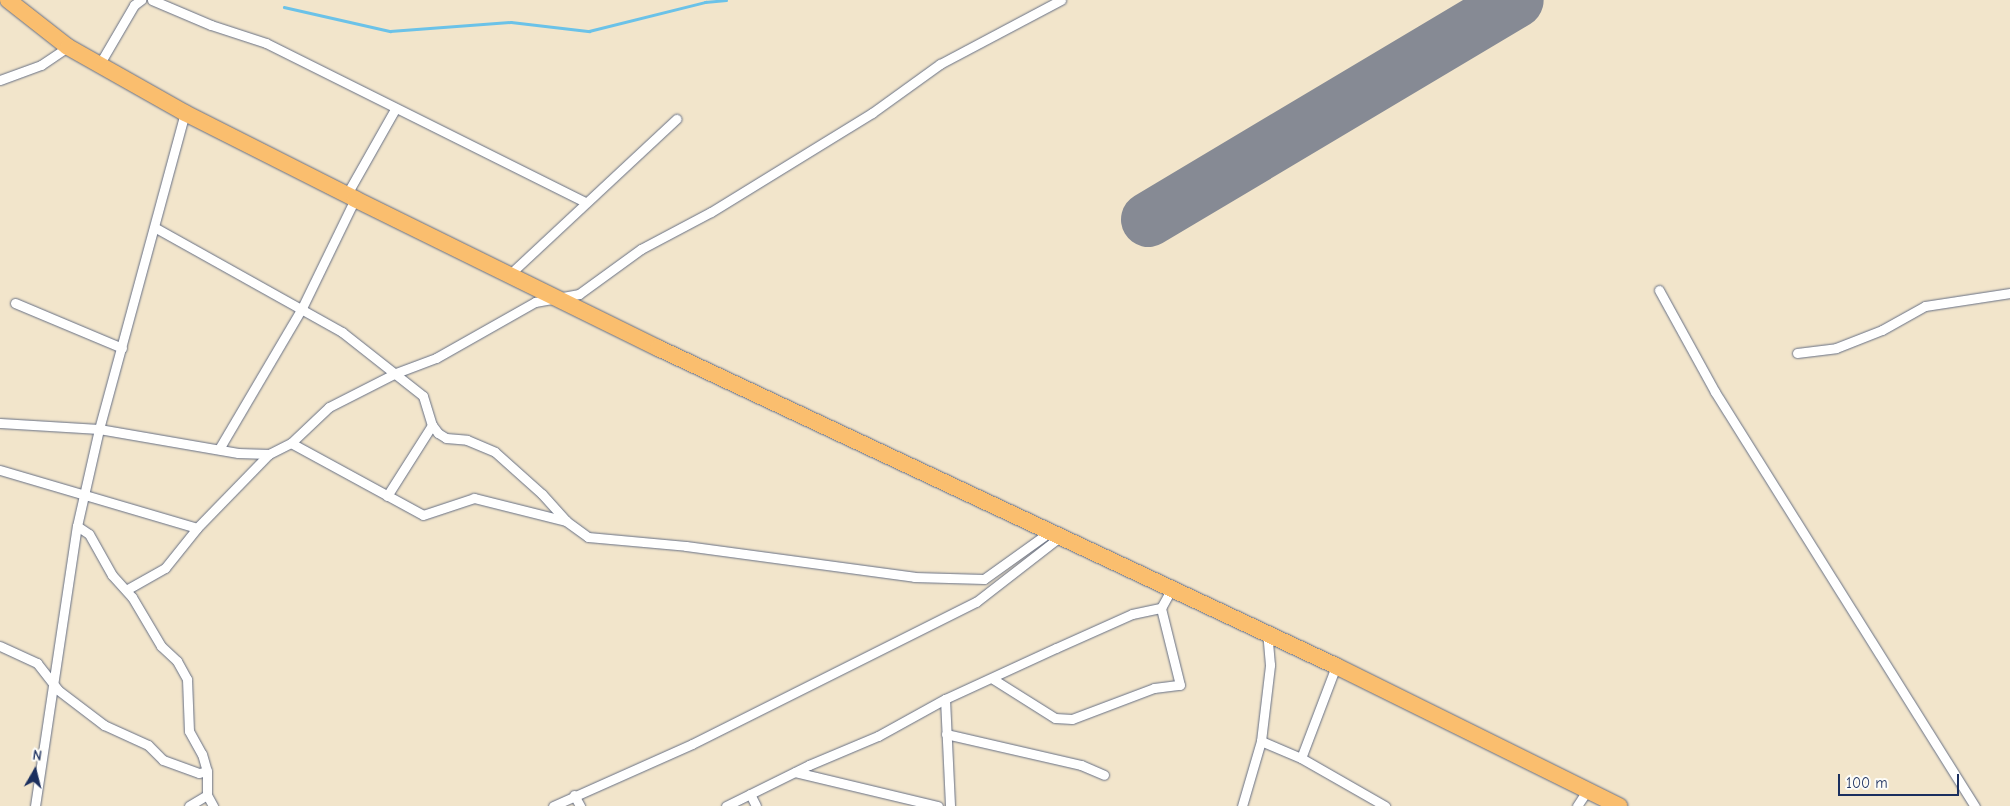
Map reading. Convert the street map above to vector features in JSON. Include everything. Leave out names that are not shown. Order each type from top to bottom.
[{"type":"highway","points":[[15,3],[68,47],[99,65],[185,112],[351,197],[553,297],[1268,633],[1588,789],[1619,806]]},
{"type":"street","points":[[99,65],[134,5],[141,0]]},
{"type":"street","points":[[152,0],[211,25],[266,42],[395,109],[585,202]]},
{"type":"street","points":[[126,590],[165,568],[197,528],[268,454],[291,443],[328,407],[396,373],[436,358],[512,313],[553,297],[579,294],[641,249],[711,212],[872,113],[940,64],[1062,0]]},
{"type":"street","points":[[0,80],[40,65],[68,47]]},
{"type":"street","points":[[219,450],[302,308],[351,197],[395,109]]},
{"type":"street","points":[[35,806],[52,680],[77,526],[99,428],[156,228],[185,112]]},
{"type":"street","points":[[508,275],[676,119]]},
{"type":"street","points":[[156,228],[342,332],[423,396],[432,425],[446,438],[467,440],[495,452],[542,494],[566,521],[588,537],[686,546],[914,577],[984,578],[1056,534]]},
{"type":"street","points":[[1660,290],[1715,392],[1976,806]]},
{"type":"street","points":[[1797,353],[1836,348],[1882,330],[1925,306],[2010,293]]},
{"type":"street","points":[[15,303],[122,348]]},
{"type":"street","points":[[0,423],[99,428],[219,450],[268,454]]},
{"type":"street","points":[[387,496],[432,425]]},
{"type":"street","points":[[291,443],[423,515],[474,498],[566,521]]},
{"type":"street","points":[[0,470],[197,528]]},
{"type":"street","points":[[77,526],[89,534],[112,575],[126,590],[187,679],[190,731],[202,754],[207,771],[207,795],[213,806]]},
{"type":"street","points":[[553,806],[692,744],[976,602],[1056,534]]},
{"type":"street","points":[[993,679],[1055,718],[1072,719],[1154,688],[1180,685],[1161,608],[1172,588]]},
{"type":"street","points":[[726,806],[795,772],[878,736],[944,699],[993,679],[1132,614],[1161,608]]},
{"type":"street","points":[[1242,806],[1262,741],[1270,664],[1268,633]]},
{"type":"street","points":[[0,646],[37,663],[58,690],[104,725],[148,745],[163,760],[199,773],[207,771]]},
{"type":"street","points":[[1301,758],[1336,666]]},
{"type":"street","points":[[944,699],[950,806]]},
{"type":"street","points":[[946,734],[1081,765],[1104,775]]},
{"type":"street","points":[[1262,741],[1301,758],[1385,806]]},
{"type":"street","points":[[795,772],[938,806]]},
{"type":"street","points":[[1577,806],[1588,789]]},
{"type":"street","points":[[750,794],[756,806]]},
{"type":"street","points":[[189,806],[207,795]]},
{"type":"street","points":[[574,795],[580,806]]},
{"type":"waterway","points":[[284,7],[390,31],[511,22],[589,31],[705,2],[726,0]]},
{"type":"runway","points":[[1148,219],[1516,0]]}]
